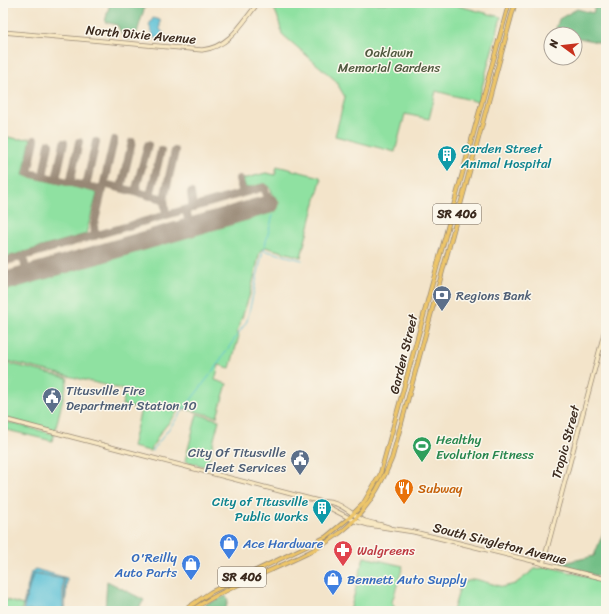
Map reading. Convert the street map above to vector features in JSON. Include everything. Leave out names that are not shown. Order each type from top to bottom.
[{"type":"main road","name":"Garden Street","points":[[183,611],[211,592],[326,537],[354,514],[372,490],[386,460],[458,183],[509,3]]},
{"type":"main road","name":"Garden Street","points":[[191,611],[214,597],[332,540],[355,521],[379,488],[392,458],[515,3]]},
{"type":"main road","points":[[458,183],[466,182]]},
{"type":"main road","points":[[270,570],[273,564],[281,559]]},
{"type":"main road","points":[[257,576],[265,570],[267,565]]},
{"type":"street","name":"North Dixie Avenue","points":[[3,32],[202,50],[210,49],[228,40],[258,3]]},
{"type":"street","name":"Tropic Street","points":[[543,564],[606,326]]},
{"type":"street","name":"South Singleton Avenue","points":[[3,419],[322,502],[327,502],[341,506],[364,520],[390,528],[606,579]]},
{"type":"street","name":"South Singleton Avenue","points":[[322,502],[326,506],[355,521],[390,528]]},
{"type":"green space","points":[[110,3],[146,3],[135,39],[125,39],[117,25],[105,22]]},
{"type":"green space","name":"Oaklawn Memorial Gardens","points":[[272,3],[447,3],[501,17],[478,102],[436,91],[429,119],[405,114],[395,152],[335,136],[345,97],[335,80],[282,34]]},
{"type":"green space","points":[[596,3],[606,3],[606,44],[583,39],[583,26],[557,26],[559,19],[577,9],[593,13]]},
{"type":"green space","points":[[3,136],[18,139],[31,138],[23,175],[95,192],[97,194],[86,234],[3,258]]},
{"type":"green space","points":[[277,166],[320,177],[321,180],[301,257],[265,247],[260,251],[251,291],[237,332],[239,336],[230,368],[219,365],[215,380],[227,384],[217,417],[181,408],[160,433],[150,451],[132,447],[141,409],[122,405],[125,390],[3,360],[3,290],[276,210],[271,189],[265,184],[246,188],[243,179],[266,173],[275,175]]},
{"type":"green space","points":[[3,362],[68,378],[55,431],[3,418]]},
{"type":"green space","points":[[197,414],[219,420],[207,467],[185,461]]},
{"type":"green space","points":[[3,421],[54,434],[52,441],[3,429]]},
{"type":"green space","points":[[605,528],[606,578],[555,565],[594,556]]},
{"type":"green space","points":[[364,557],[403,566],[392,602],[396,611],[350,611]]},
{"type":"green space","points":[[549,567],[606,581],[606,611],[453,611],[460,587],[465,582],[475,579],[503,587],[515,584],[535,569]]},
{"type":"green space","points":[[107,581],[144,600],[137,611],[105,611]]},
{"type":"green space","points":[[226,596],[228,600],[225,611],[204,609],[206,604]]},
{"type":"green space","points":[[3,599],[23,605],[21,611],[3,611]]},
{"type":"water","points":[[153,18],[160,20],[160,29],[167,38],[165,41],[158,40],[154,37],[149,25]]},
{"type":"water","points":[[35,569],[67,578],[65,611],[64,578],[33,573],[23,606],[31,572]]},
{"type":"water","points":[[33,574],[63,579],[63,611],[23,611]]},
{"type":"waterway","points":[[264,249],[273,215]]},
{"type":"waterway","points":[[212,372],[247,321],[263,250],[302,260]]},
{"type":"waterway","points":[[152,451],[210,375]]},
{"type":"taxiway","points":[[35,140],[28,173],[103,190]]},
{"type":"taxiway","points":[[95,236],[94,225],[114,140]]},
{"type":"taxiway","points":[[70,183],[79,142]]},
{"type":"taxiway","points":[[86,186],[96,142]]},
{"type":"taxiway","points":[[121,188],[132,142]]},
{"type":"taxiway","points":[[56,179],[64,143]]},
{"type":"taxiway","points":[[43,176],[49,144]]},
{"type":"taxiway","points":[[135,192],[148,145]]},
{"type":"taxiway","points":[[150,196],[161,151]]},
{"type":"taxiway","points":[[166,215],[164,199],[175,151]]},
{"type":"taxiway","points":[[239,179],[243,193]]},
{"type":"taxiway","points":[[104,184],[164,199]]},
{"type":"taxiway","points":[[3,262],[264,187],[270,204]]},
{"type":"taxiway","points":[[191,193],[193,208]]},
{"type":"taxiway","points":[[186,210],[190,227]]},
{"type":"taxiway","points":[[23,256],[27,275]]},
{"type":"runway","points":[[3,282],[270,204]]},
{"type":"place","name":"Garden Street Animal Hospital","points":[[447,172]]},
{"type":"place","name":"Regions Bank","points":[[442,312]]},
{"type":"place","name":"Titusville Fire Department Station 10","points":[[52,414]]},
{"type":"place","name":"Healthy Evolution Fitness","points":[[422,463]]},
{"type":"place","name":"City Of Titusville Fleet Services","points":[[300,476]]},
{"type":"place","name":"Subway","points":[[404,505]]},
{"type":"place","name":"City of Titusville Public Works","points":[[322,525]]},
{"type":"place","name":"Ace Hardware","points":[[229,560]]},
{"type":"place","name":"Walgreens","points":[[343,567]]},
{"type":"place","name":"O'Reilly Auto Parts","points":[[191,581]]},
{"type":"place","name":"Bennett Auto Supply","points":[[333,596]]}]
